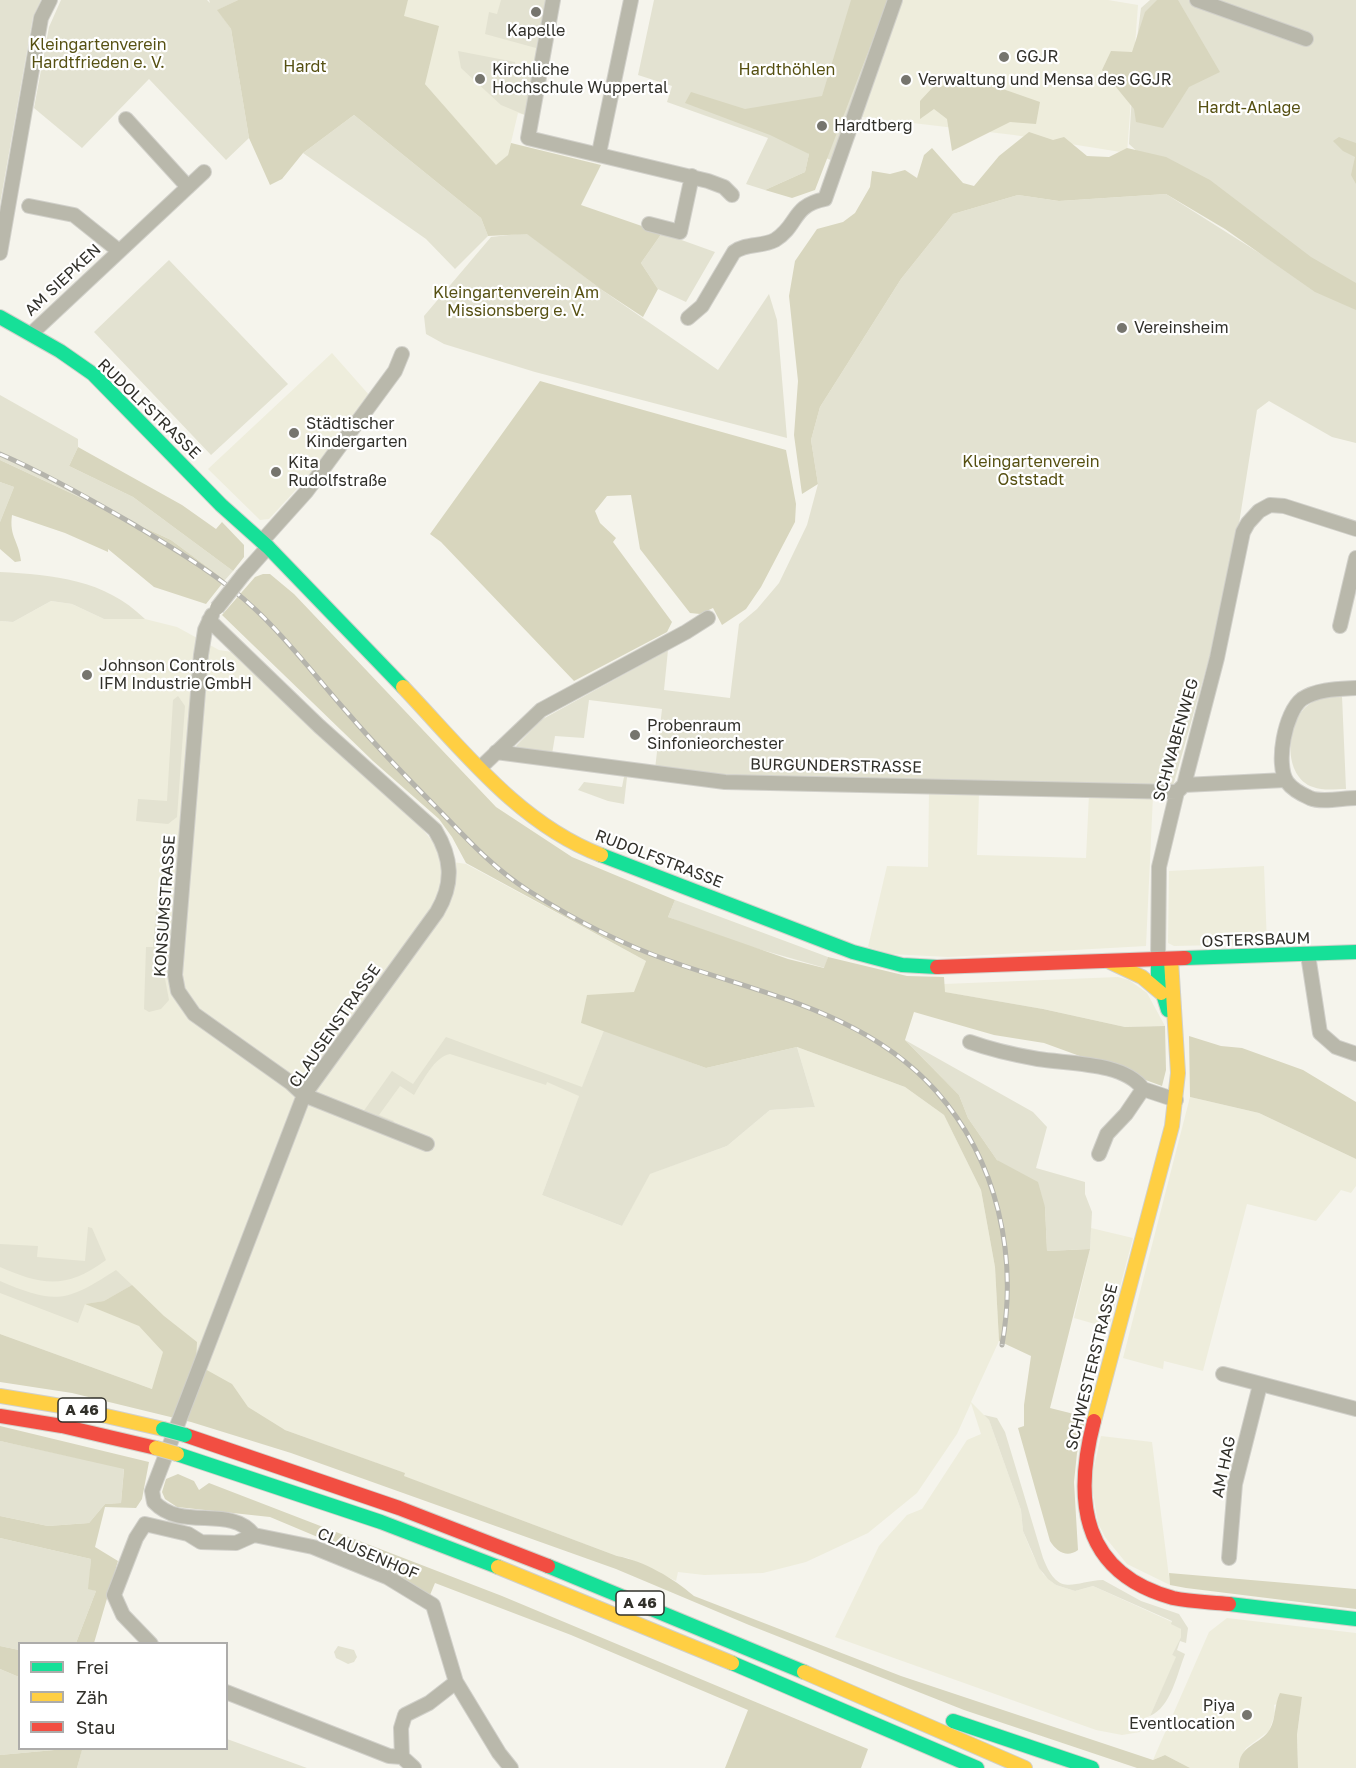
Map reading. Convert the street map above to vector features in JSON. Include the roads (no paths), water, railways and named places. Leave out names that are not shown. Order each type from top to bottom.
[{"type":"main road","name":"RUDOLFSTRASSE","points":[[0,317],[93,374],[221,504],[265,544],[480,768],[531,816],[582,848],[880,961],[943,968],[1107,960],[1164,960]]},
{"type":"main road","name":"OSTERSBAUM","points":[[1164,960],[1356,952]]},
{"type":"main road","points":[[1107,960],[1142,977],[1161,993]]},
{"type":"main road","name":"SCHWESTERSTRASSE","points":[[1164,960],[1161,993],[1175,1026]]},
{"type":"main road","name":"SCHWESTERSTRASSE","points":[[1164,960],[1175,1026],[1178,1073],[1176,1100],[1172,1126],[1085,1461],[1083,1497],[1088,1526],[1103,1557],[1120,1574],[1156,1592],[1196,1600],[1356,1619]]},
{"type":"main road","name":"A 46","points":[[0,1396],[67,1407],[163,1429],[308,1474],[473,1535],[805,1673],[1025,1768]]},
{"type":"main road","name":"A 46","points":[[0,1416],[62,1426],[156,1448],[301,1493],[455,1549],[977,1768]]},
{"type":"main road","points":[[805,1673],[901,1702],[1092,1768]]},
{"type":"main road","points":[[799,1692],[881,1740],[930,1763]]},
{"type":"street","points":[[0,253],[41,18],[50,0]]},
{"type":"street","points":[[553,0],[528,138],[692,176],[724,187],[732,195]]},
{"type":"street","points":[[599,153],[632,0]]},
{"type":"street","points":[[688,318],[702,306],[734,252],[741,247],[778,238],[801,208],[811,202],[825,199],[895,0]]},
{"type":"street","points":[[1197,0],[1305,39]]},
{"type":"street","points":[[126,119],[188,187]]},
{"type":"street","name":"AM SIEPKEN","points":[[30,334],[204,172]]},
{"type":"street","points":[[648,224],[680,232],[692,176]]},
{"type":"street","name":"AM SIEPKEN","points":[[29,206],[74,215],[119,251]]},
{"type":"street","points":[[265,544],[395,371],[402,354]]},
{"type":"street","name":"SCHWABENWEG","points":[[1164,960],[1159,867],[1217,658],[1243,532],[1259,511],[1270,505],[1284,506],[1356,529]]},
{"type":"street","name":"KONSUMSTRASSE","points":[[265,544],[213,614],[201,655],[175,975],[178,991],[194,1014],[291,1083],[304,1095],[427,1144]]},
{"type":"street","points":[[1340,626],[1356,558]]},
{"type":"street","name":"CLAUSENSTRASSE","points":[[213,614],[319,726],[435,830],[447,851],[449,862],[448,887],[437,912],[304,1095],[152,1491],[154,1502],[167,1513],[200,1520],[236,1520],[254,1535]]},
{"type":"street","points":[[480,768],[541,710],[708,618]]},
{"type":"street","points":[[1356,688],[1312,693],[1300,701],[1291,712],[1284,735],[1286,780],[1297,791],[1312,799],[1356,798]]},
{"type":"street","name":"BURGUNDERSTRASSE","points":[[496,752],[725,782],[1180,788],[1286,780]]},
{"type":"street","points":[[1308,955],[1320,1033],[1336,1047],[1356,1054]]},
{"type":"street","points":[[970,1042],[1039,1059],[1099,1066],[1136,1079],[1143,1089],[1176,1100]]},
{"type":"street","points":[[1099,1154],[1107,1134],[1126,1114],[1143,1089]]},
{"type":"street","points":[[1223,1374],[1356,1408]]},
{"type":"street","name":"AM HAG","points":[[1229,1558],[1235,1484],[1260,1385]]},
{"type":"street","name":"CLAUSENHOF","points":[[149,1642],[123,1615],[114,1595],[141,1527],[149,1524],[188,1534],[201,1542],[236,1543],[254,1535],[313,1547],[387,1577],[433,1605],[456,1682]]},
{"type":"street","points":[[402,1757],[401,1728],[405,1715],[429,1703],[456,1682],[498,1753],[511,1768]]},
{"type":"street","points":[[228,1693],[389,1756],[402,1757],[414,1768]]},
{"type":"railway","points":[[0,454],[51,478],[133,524],[197,564],[242,597],[280,634],[403,774],[493,864],[529,891],[580,921],[633,947],[777,996],[846,1024],[878,1042],[908,1064],[936,1091],[957,1118],[975,1148],[988,1179],[998,1211],[1007,1278],[1002,1345]]},
{"type":"place","name":"Kapelle","points":[[536,12]]},
{"type":"place","name":"GGJR","points":[[1004,57]]},
{"type":"place","name":"Kirchliche Hochschule Wuppertal","points":[[480,79]]},
{"type":"place","name":"Verwaltung und Mensa des GGJR","points":[[906,80]]},
{"type":"place","name":"Hardtberg","points":[[822,126]]},
{"type":"place","name":"Vereinsheim","points":[[1122,328]]},
{"type":"place","name":"Städtischer Kindergarten","points":[[294,433]]},
{"type":"place","name":"Kita Rudolfstraße","points":[[276,472]]},
{"type":"place","name":"Johnson Controls IFM Industrie GmbH","points":[[87,675]]},
{"type":"place","name":"Probenraum Sinfonieorchester","points":[[635,735]]},
{"type":"place","name":"Piya Eventlocation","points":[[1247,1715]]},
{"type":"park label","name":"Kleingartenverein Hardtfrieden e. V.","points":[[98,54]]},
{"type":"park label","name":"Hardt","points":[[305,67]]},
{"type":"park label","name":"Hardthöhlen","points":[[787,70]]},
{"type":"park label","name":"Hardt-Anlage","points":[[1249,108]]},
{"type":"park label","name":"Kleingartenverein Am Missionsberg e. V.","points":[[516,302]]},
{"type":"park label","name":"Kleingartenverein Oststadt","points":[[1031,471]]}]
